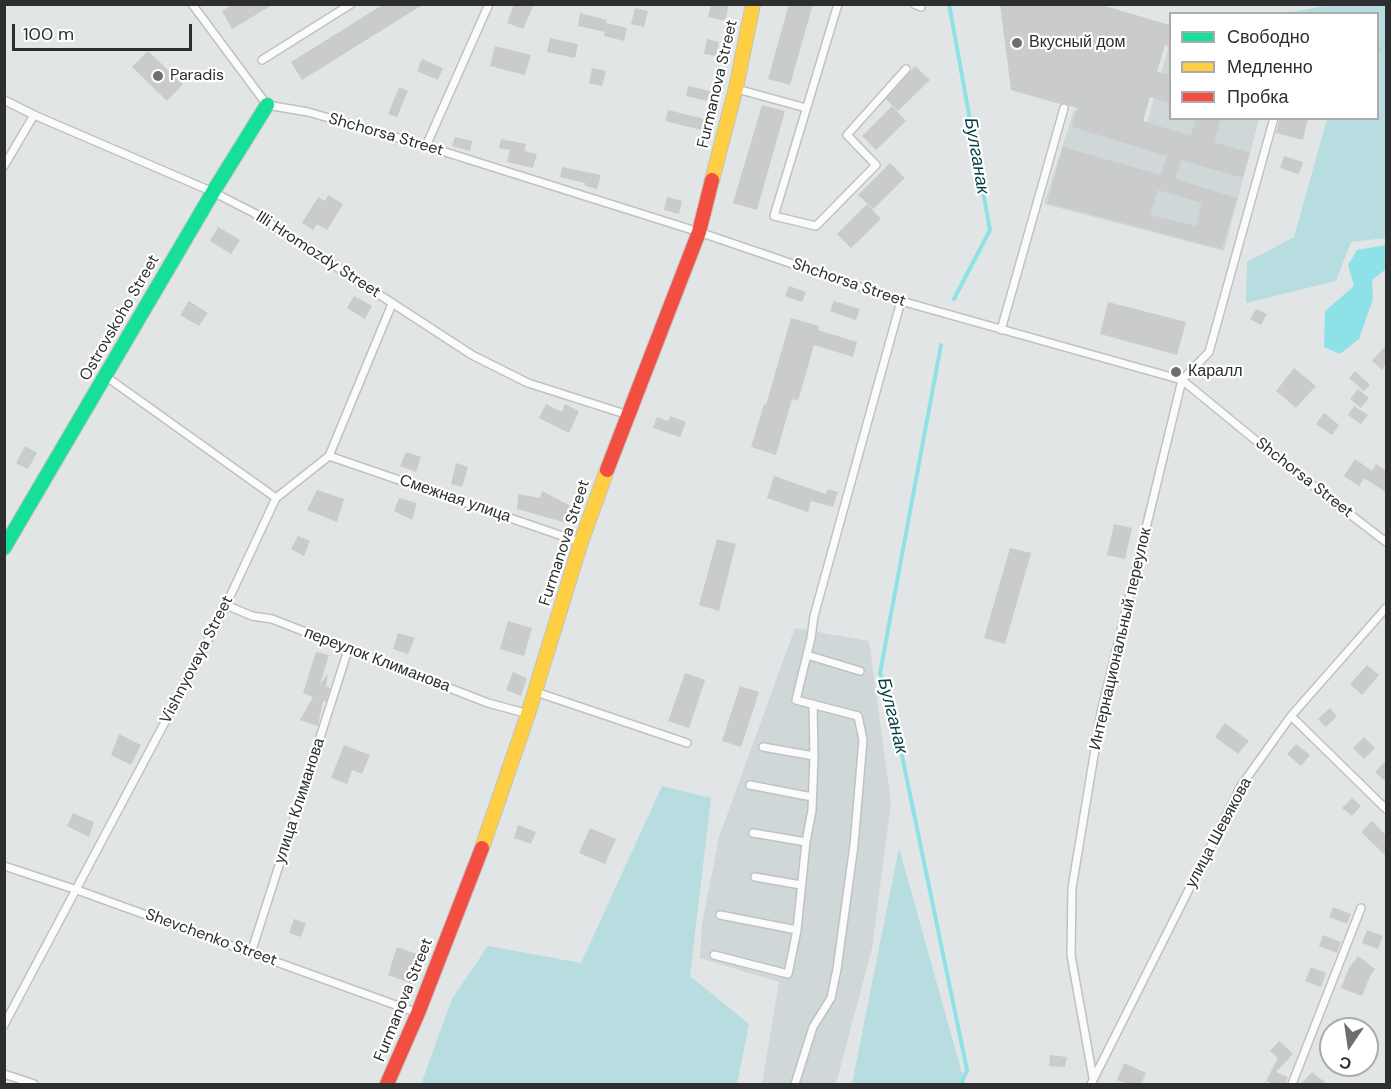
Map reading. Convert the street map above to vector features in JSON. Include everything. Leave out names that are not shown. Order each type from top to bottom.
[{"type":"main road","name":"Furmanova Street","points":[[387,1084],[418,1013],[479,857],[528,714],[580,542],[699,231],[736,88],[753,4]]},
{"type":"main road","name":"Ostrovskoho Street","points":[[4,549],[213,192],[267,105]]},
{"type":"lane","points":[[262,60],[351,4]]},
{"type":"lane","points":[[426,146],[489,4]]},
{"type":"lane","points":[[838,4],[774,216],[816,226],[876,165],[847,135],[906,69]]},
{"type":"lane","points":[[196,6],[267,105]]},
{"type":"lane","points":[[736,88],[806,108]]},
{"type":"lane","name":"Illi Hromozdy Street","points":[[4,100],[213,192],[254,213],[472,355],[528,383],[627,415]]},
{"type":"lane","name":"Shchorsa Street","points":[[267,105],[308,112],[426,146],[699,231],[901,301],[1182,380],[1281,461],[1386,542]]},
{"type":"lane","points":[[1001,330],[1064,108]]},
{"type":"lane","points":[[4,166],[34,115]]},
{"type":"lane","points":[[1182,380],[1209,352],[1273,120]]},
{"type":"lane","points":[[795,1084],[813,1026],[831,998],[837,969],[854,845],[863,740],[858,716],[796,700],[814,616],[901,301]]},
{"type":"lane","name":"Vishnyovaya Street","points":[[4,1025],[226,605],[276,498],[329,456],[392,304]]},
{"type":"lane","points":[[106,376],[276,498]]},
{"type":"lane","name":"Интернациональный переулок","points":[[1092,1081],[1071,954],[1072,888],[1101,713],[1182,380]]},
{"type":"lane","name":"Смежная улица","points":[[329,456],[580,542]]},
{"type":"lane","name":"переулок Климанова","points":[[226,605],[252,616],[272,619],[488,703],[528,714]]},
{"type":"lane","name":"улица Шевякова","points":[[1092,1081],[1241,786],[1291,716],[1386,608]]},
{"type":"lane","name":"улица Климанова","points":[[251,953],[348,650]]},
{"type":"lane","points":[[807,655],[860,671]]},
{"type":"lane","points":[[535,692],[687,743]]},
{"type":"lane","points":[[714,955],[788,975],[797,930],[806,842],[812,810],[813,704]]},
{"type":"lane","points":[[1291,716],[1386,809]]},
{"type":"lane","points":[[763,747],[814,756]]},
{"type":"lane","points":[[750,785],[812,797]]},
{"type":"lane","points":[[753,834],[806,842]]},
{"type":"lane","name":"Shevchenko Street","points":[[4,866],[77,890],[418,1013]]},
{"type":"lane","points":[[755,877],[801,885]]},
{"type":"lane","points":[[1293,1084],[1361,908]]},
{"type":"lane","points":[[720,915],[797,930]]},
{"type":"lane","points":[[4,1074],[34,1084]]},
{"type":"shaded area","points":[[1335,4],[1386,5],[1386,238],[1351,242],[1336,281],[1246,303],[1247,262],[1294,237],[1327,120],[1379,120],[1379,12],[1292,12]]},
{"type":"shaded area","points":[[1169,45],[1169,120],[1259,120],[1224,251],[1044,204],[1074,110],[1145,130]]},
{"type":"shaded area","points":[[795,628],[869,641],[891,803],[872,948],[836,1084],[762,1084],[779,982],[700,958],[702,924],[719,837]]},
{"type":"shaded area","points":[[662,786],[711,798],[690,976],[749,1024],[737,1084],[421,1084],[452,999],[488,946],[581,963]]},
{"type":"shaded area","points":[[899,848],[965,1084],[852,1084]]},
{"type":"water","points":[[1386,245],[1386,269],[1372,280],[1373,299],[1359,339],[1340,354],[1324,347],[1325,311],[1354,286],[1348,265],[1357,250]]},
{"type":"building","points":[[233,4],[274,4],[232,29],[222,11]]},
{"type":"building","points":[[384,4],[424,4],[302,80],[291,62]]},
{"type":"building","points":[[514,4],[534,4],[523,29],[507,23]]},
{"type":"building","points":[[711,4],[729,4],[725,21],[708,17]]},
{"type":"building","points":[[789,4],[813,4],[790,85],[768,79]]},
{"type":"building","points":[[1000,4],[1098,4],[1169,25],[1169,47],[1165,45],[1157,72],[1169,75],[1169,103],[1150,97],[1143,121],[1191,136],[1195,120],[1220,120],[1214,142],[1250,153],[1243,178],[1181,160],[1175,179],[1237,198],[1222,249],[1047,203],[1063,147],[1161,175],[1167,156],[1072,127],[1077,108],[1066,103],[1060,104],[1011,90]],"holes":[[[1158,190],[1202,203],[1196,226],[1150,215]]]},
{"type":"building","points":[[635,8],[648,11],[644,27],[631,24]]},
{"type":"building","points":[[580,13],[607,20],[605,32],[578,26]]},
{"type":"building","points":[[607,23],[627,28],[624,41],[604,36]]},
{"type":"building","points":[[550,38],[578,44],[575,58],[547,52]]},
{"type":"building","points":[[707,39],[719,42],[716,56],[704,54]]},
{"type":"building","points":[[495,46],[531,55],[525,75],[490,66]]},
{"type":"building","name":"Paradis","points":[[148,51],[183,84],[167,101],[132,67]]},
{"type":"building","points":[[422,59],[443,68],[438,80],[417,71]]},
{"type":"building","points":[[915,66],[930,80],[898,111],[886,99]]},
{"type":"building","points":[[592,68],[606,71],[602,86],[589,83]]},
{"type":"building","points":[[688,86],[710,91],[707,101],[686,96]]},
{"type":"building","points":[[399,87],[408,91],[397,117],[388,114]]},
{"type":"building","points":[[762,105],[785,111],[757,210],[733,203]]},
{"type":"building","points":[[892,106],[906,121],[876,150],[862,136]]},
{"type":"building","points":[[668,110],[705,119],[702,130],[665,121]]},
{"type":"building","points":[[1279,120],[1308,120],[1303,140],[1276,133]]},
{"type":"building","points":[[455,137],[472,141],[470,151],[452,146]]},
{"type":"building","points":[[501,139],[526,144],[524,151],[537,154],[533,168],[507,162],[510,150],[499,148]]},
{"type":"building","points":[[1284,156],[1303,162],[1299,174],[1280,168]]},
{"type":"building","points":[[890,163],[905,178],[873,209],[858,195]]},
{"type":"building","points":[[562,167],[601,175],[597,189],[585,186],[585,183],[560,177]]},
{"type":"building","points":[[328,195],[343,204],[327,230],[317,224],[313,230],[302,223],[318,197],[325,201]]},
{"type":"building","points":[[667,197],[682,201],[679,214],[664,210]]},
{"type":"building","points":[[867,204],[881,219],[851,248],[837,234]]},
{"type":"building","points":[[218,227],[240,240],[231,254],[210,241]]},
{"type":"building","points":[[789,286],[806,292],[802,302],[785,296]]},
{"type":"building","points":[[354,296],[372,306],[365,319],[347,308]]},
{"type":"building","points":[[189,301],[208,313],[199,326],[180,315]]},
{"type":"building","points":[[834,301],[860,309],[856,320],[830,311]]},
{"type":"building","points":[[1108,302],[1186,322],[1177,355],[1100,334]]},
{"type":"building","points":[[1256,309],[1267,314],[1261,325],[1250,319]]},
{"type":"building","points":[[791,318],[819,326],[818,330],[857,342],[853,357],[814,345],[798,401],[792,399],[776,455],[751,447],[764,404],[766,405]]},
{"type":"building","points":[[1386,345],[1386,364],[1382,370],[1372,361]]},
{"type":"building","points":[[1294,368],[1316,386],[1296,408],[1276,391]]},
{"type":"building","points":[[1355,371],[1370,385],[1364,391],[1349,378]]},
{"type":"building","points":[[1358,389],[1369,398],[1361,408],[1350,399]]},
{"type":"building","points":[[546,404],[562,412],[565,404],[579,411],[569,433],[539,418]]},
{"type":"building","points":[[1354,406],[1368,415],[1361,424],[1348,415]]},
{"type":"building","points":[[1324,413],[1339,425],[1332,435],[1316,424]]},
{"type":"building","points":[[670,416],[686,422],[680,437],[653,428],[657,417],[668,421]]},
{"type":"building","points":[[25,446],[37,453],[28,469],[16,463]]},
{"type":"building","points":[[406,452],[421,457],[416,472],[400,466]]},
{"type":"building","points":[[1355,459],[1372,471],[1376,464],[1386,471],[1386,492],[1364,478],[1359,486],[1344,476]]},
{"type":"building","points":[[456,463],[468,467],[462,487],[451,484]]},
{"type":"building","points":[[774,476],[826,494],[828,489],[838,492],[833,507],[811,501],[808,512],[767,498]]},
{"type":"building","points":[[317,490],[344,499],[337,522],[307,510]]},
{"type":"building","points":[[542,491],[575,508],[570,524],[517,509],[518,494],[540,498]]},
{"type":"building","points":[[399,498],[417,503],[412,520],[394,511]]},
{"type":"building","points":[[1114,524],[1132,528],[1125,559],[1107,555]]},
{"type":"building","points":[[298,536],[310,541],[304,556],[291,549]]},
{"type":"building","points":[[717,539],[736,544],[719,611],[699,605]]},
{"type":"building","points":[[1010,548],[1031,553],[1005,644],[984,638]]},
{"type":"building","points":[[508,621],[532,628],[524,656],[500,649]]},
{"type":"building","points":[[398,633],[415,638],[408,654],[393,649]]},
{"type":"building","points":[[316,652],[329,655],[320,684],[328,675],[326,686],[330,688],[326,702],[323,701],[318,726],[300,720],[313,697],[303,693]]},
{"type":"building","points":[[1367,665],[1379,675],[1362,695],[1350,684]]},
{"type":"building","points":[[513,672],[527,678],[521,696],[506,690]]},
{"type":"building","points":[[685,673],[705,680],[689,728],[668,721]]},
{"type":"building","points":[[740,686],[759,692],[741,747],[722,741]]},
{"type":"building","points":[[1330,708],[1337,716],[1326,727],[1318,719]]},
{"type":"building","points":[[1225,723],[1249,741],[1238,754],[1215,737]]},
{"type":"building","points":[[119,734],[141,745],[131,765],[111,755]]},
{"type":"building","points":[[1364,737],[1375,748],[1364,759],[1353,748]]},
{"type":"building","points":[[1296,744],[1310,755],[1301,766],[1287,754]]},
{"type":"building","points":[[344,745],[370,755],[362,774],[352,770],[347,784],[331,778]]},
{"type":"building","points":[[1386,760],[1386,782],[1375,772]]},
{"type":"building","points":[[1352,798],[1361,806],[1352,816],[1342,808]]},
{"type":"building","points":[[73,813],[94,822],[89,837],[67,826]]},
{"type":"building","points":[[1372,821],[1386,835],[1386,856],[1361,832]]},
{"type":"building","points":[[518,825],[536,832],[531,844],[514,838]]},
{"type":"building","points":[[590,828],[616,839],[605,864],[579,853]]},
{"type":"building","points":[[1333,907],[1351,914],[1347,924],[1329,917]]},
{"type":"building","points":[[294,919],[306,923],[301,937],[289,933]]},
{"type":"building","points":[[1367,930],[1383,936],[1378,949],[1362,943]]},
{"type":"building","points":[[1323,935],[1341,942],[1337,953],[1319,946]]},
{"type":"building","points":[[397,947],[422,956],[413,984],[388,975]]},
{"type":"building","points":[[1358,956],[1375,969],[1362,996],[1341,988],[1349,968]]},
{"type":"building","points":[[1311,967],[1326,973],[1321,987],[1305,981]]},
{"type":"building","points":[[1279,1041],[1293,1054],[1276,1072],[1288,1077],[1285,1084],[1273,1084],[1266,1081],[1278,1058],[1270,1051]]},
{"type":"building","points":[[1050,1055],[1067,1057],[1065,1067],[1049,1066]]},
{"type":"building","points":[[1124,1063],[1146,1073],[1141,1084],[1127,1084],[1117,1080]]},
{"type":"building","points":[[1312,1072],[1327,1084],[1301,1084]]},
{"type":"waterway","name":"Булганак","points":[[949,4],[990,230],[954,299]]},
{"type":"waterway","name":"Булганак","points":[[941,345],[880,673],[895,722],[967,1070],[961,1084]]},
{"type":"traffic: fast","points":[[4,548],[213,192],[267,105]]},
{"type":"traffic: slow","points":[[712,180],[736,88],[753,4]]},
{"type":"traffic: slow","points":[[482,848],[528,714],[581,542],[607,470]]},
{"type":"traffic: jam","points":[[607,470],[699,232],[712,180]]},
{"type":"traffic: jam","points":[[387,1084],[418,1013],[482,848]]},
{"type":"place","name":"Вкусный дом","points":[[1017,43]]},
{"type":"place","name":"Paradis","points":[[158,76]]},
{"type":"place","name":"Каралл","points":[[1176,372]]}]
